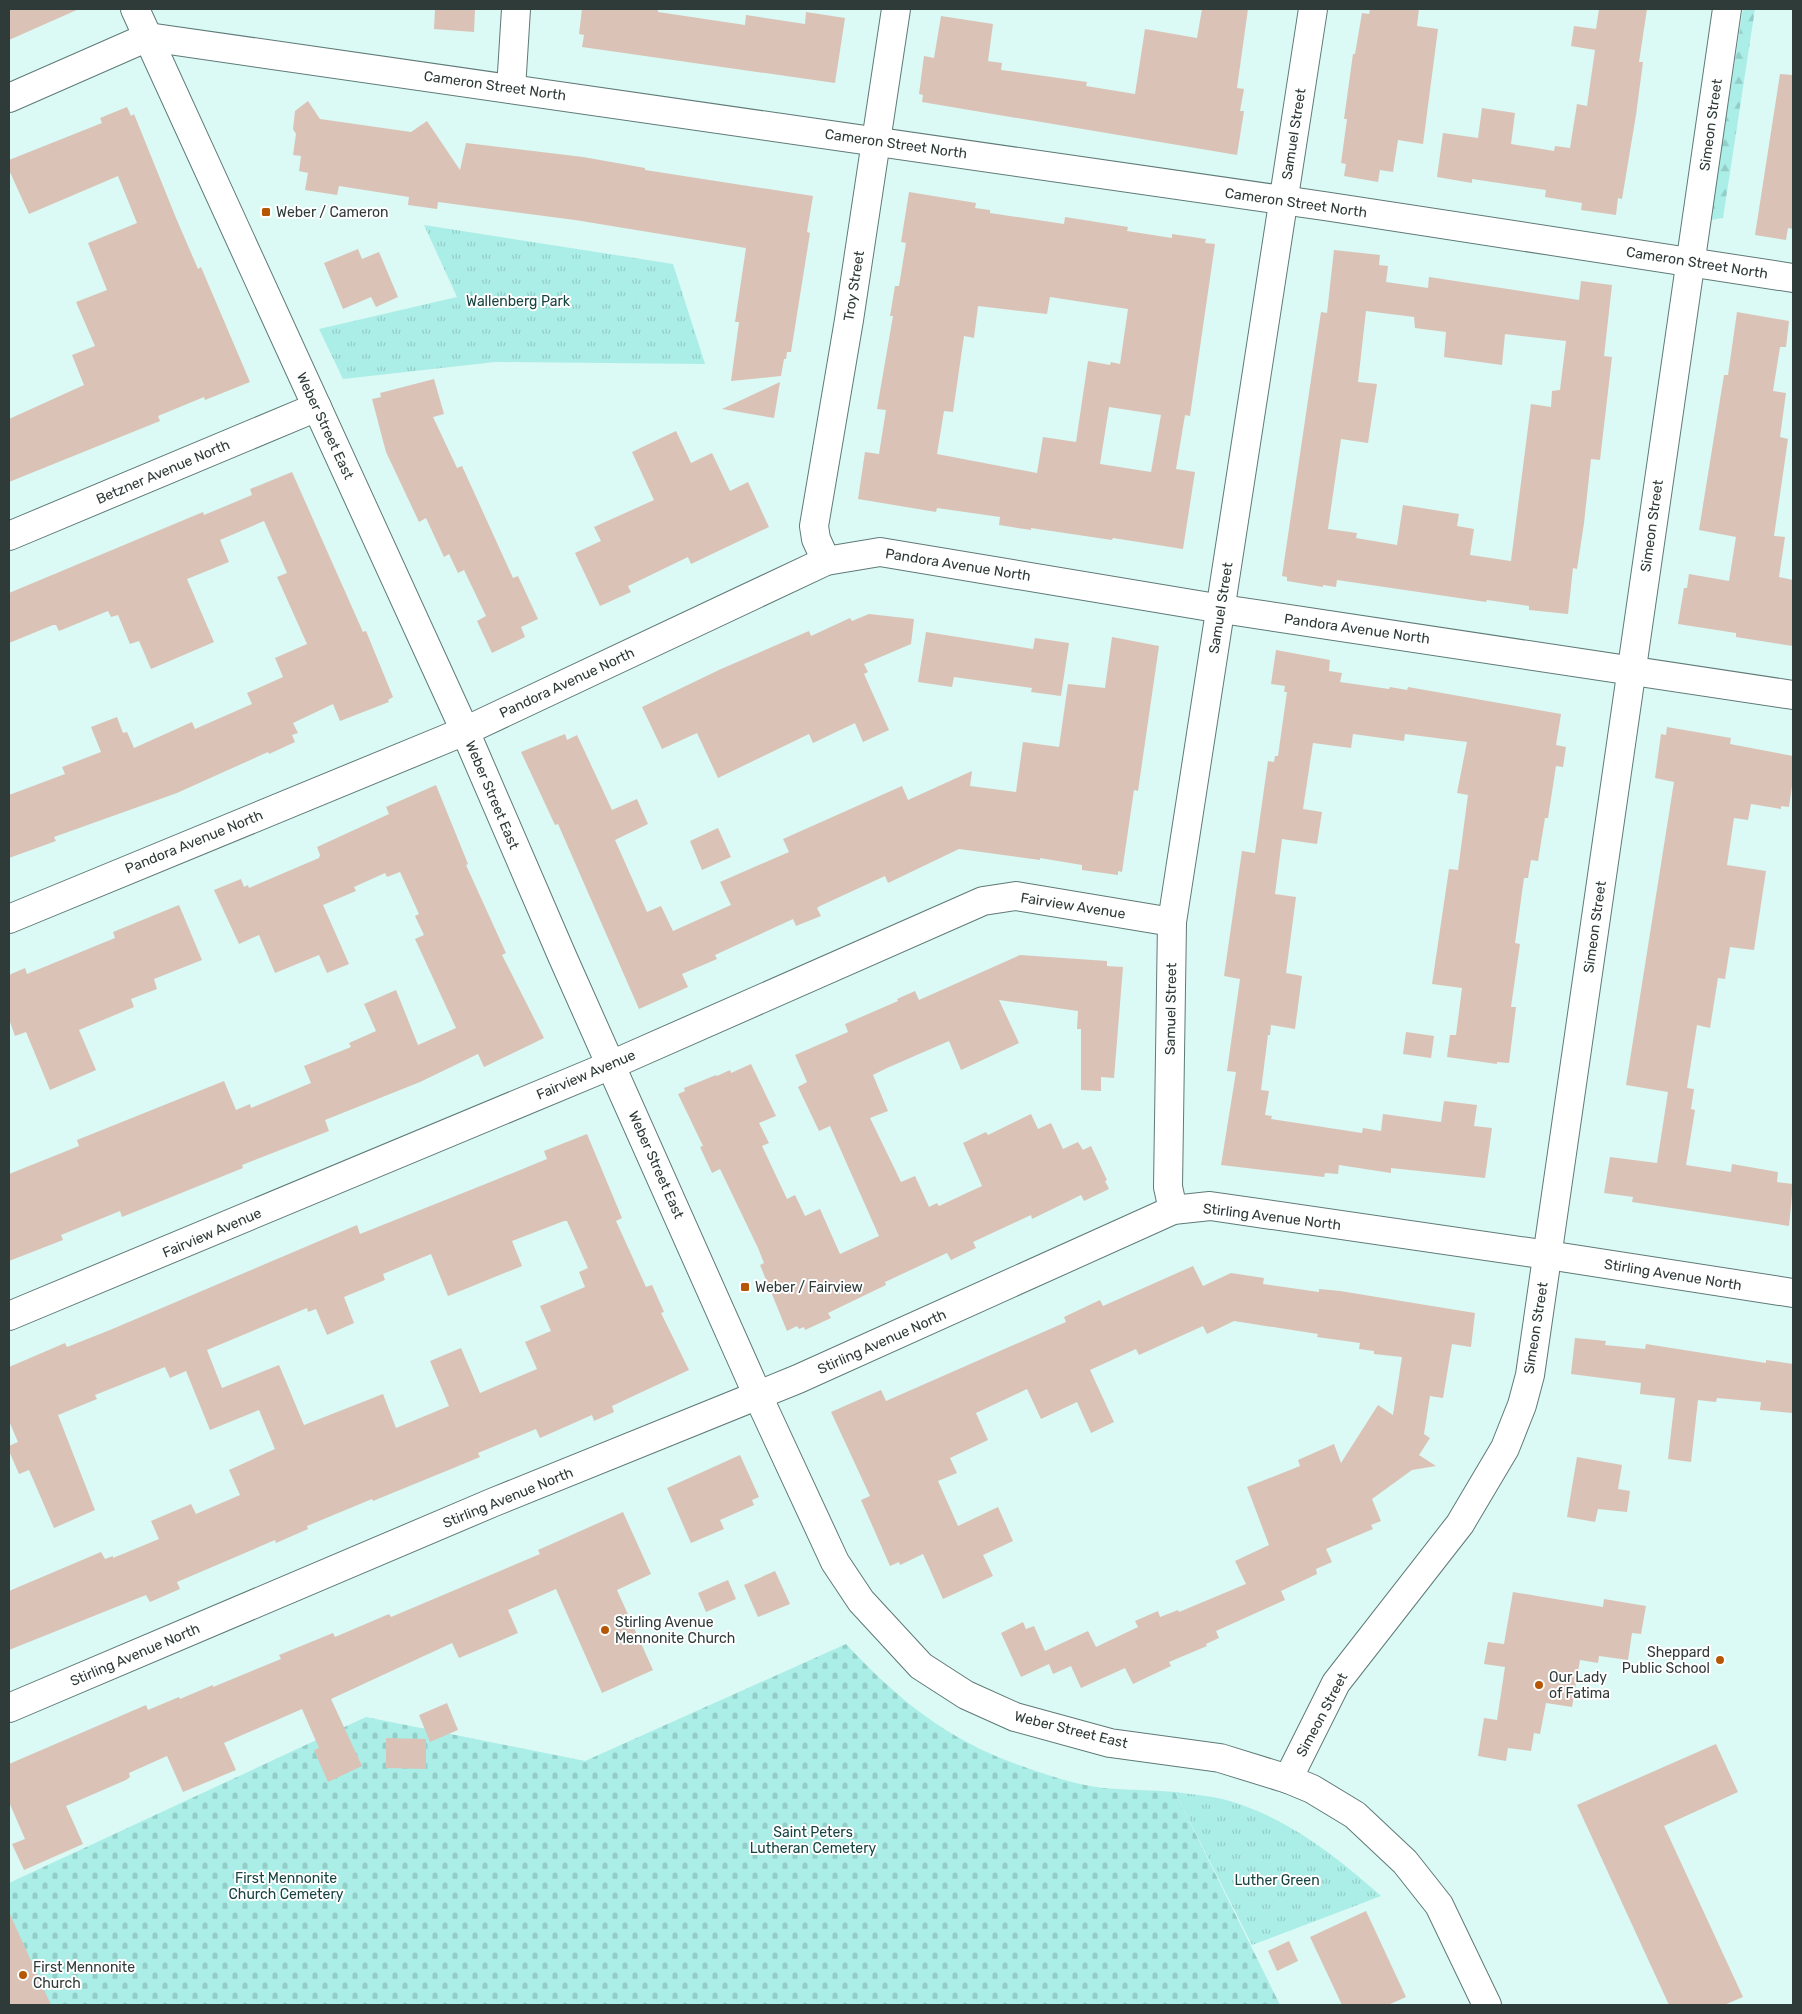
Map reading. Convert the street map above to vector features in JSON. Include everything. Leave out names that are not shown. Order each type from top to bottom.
[{"type":"street","name":"Weber Street East","points":[[135,9],[465,731],[758,1396],[835,1562],[862,1601],[921,1666],[966,1695],[1015,1717],[1110,1743],[1220,1758],[1288,1779],[1312,1789],[1355,1816],[1405,1862],[1439,1905],[1487,2005]]},
{"type":"street","points":[[512,89],[516,9]]},
{"type":"street","name":"Troy Street","points":[[826,561],[816,538],[814,526],[896,9]]},
{"type":"street","name":"Samuel Street","points":[[1173,1210],[1168,1188],[1172,922],[1222,609],[1313,9]]},
{"type":"street","name":"Simeon Street","points":[[1288,1779],[1336,1683],[1460,1524],[1506,1448],[1522,1405],[1530,1375],[1728,9]]},
{"type":"street","name":"Cameron Street North","points":[[148,37],[876,141],[1691,261],[1793,278]]},
{"type":"street","points":[[9,98],[148,37]]},
{"type":"street","name":"Betzner Avenue North","points":[[9,536],[317,407]]},
{"type":"street","name":"Pandora Avenue North","points":[[9,918],[465,731],[826,561],[880,552],[1222,609],[1793,694]]},
{"type":"street","name":"Fairview Avenue","points":[[9,1316],[611,1065],[983,901],[1016,896],[1172,922]]},
{"type":"street","name":"Stirling Avenue North","points":[[9,1708],[494,1502],[758,1396],[1173,1210],[1210,1206],[1793,1293]]},
{"type":"green space","points":[[1743,9],[1755,9],[1723,218],[1710,220]]},
{"type":"green space","name":"Wallenberg Park","points":[[424,225],[673,264],[705,364],[495,362],[343,379],[319,329],[457,297]]},
{"type":"green space","name":"Saint Peters Lutheran Cemetery","points":[[846,1644],[909,1704],[954,1735],[1004,1760],[1076,1783],[1103,1788],[1175,1792],[1280,2005],[9,2005],[9,1883],[366,1717],[585,1761]]},
{"type":"green space","name":"Luther Green","points":[[1175,1792],[1229,1801],[1276,1820],[1295,1830],[1331,1855],[1381,1896],[1252,1945]]},
{"type":"building","points":[[9,9],[79,9],[9,40]]},
{"type":"building","points":[[435,9],[475,9],[474,32],[434,29]]},
{"type":"building","points":[[582,9],[658,9],[658,12],[745,25],[746,15],[805,24],[806,12],[845,18],[835,83],[582,47],[584,35],[579,34]]},
{"type":"building","points":[[1202,9],[1248,9],[1237,88],[1244,89],[1240,111],[1244,111],[1237,155],[922,102],[923,95],[919,94],[924,56],[934,58],[941,16],[993,24],[988,61],[1002,63],[1001,70],[1087,82],[1086,86],[1135,94],[1145,29],[1197,38]]},
{"type":"building","points":[[1370,9],[1419,9],[1417,26],[1438,29],[1423,144],[1398,140],[1393,172],[1380,170],[1378,182],[1344,176],[1346,164],[1341,163],[1347,119],[1344,119],[1353,54],[1355,54],[1362,13],[1369,14]]},
{"type":"building","points":[[1599,9],[1647,9],[1639,62],[1643,62],[1636,115],[1622,199],[1618,198],[1616,215],[1581,210],[1582,203],[1545,197],[1546,190],[1472,179],[1472,183],[1437,177],[1443,133],[1478,138],[1482,108],[1515,113],[1511,144],[1554,151],[1555,146],[1570,148],[1577,104],[1587,106],[1595,50],[1571,46],[1574,26],[1596,29]]},
{"type":"building","points":[[1780,74],[1793,75],[1793,229],[1788,228],[1786,240],[1755,235]]},
{"type":"building","points":[[308,101],[320,119],[411,132],[427,121],[460,170],[466,143],[583,157],[645,168],[645,170],[813,196],[807,232],[810,233],[791,352],[787,352],[786,359],[784,359],[781,376],[731,381],[739,322],[735,322],[746,248],[575,220],[438,202],[437,209],[408,205],[409,197],[339,186],[337,195],[305,190],[308,173],[299,171],[301,156],[293,155],[296,134],[293,129],[295,111]]},
{"type":"building","points":[[127,107],[131,116],[134,114],[198,269],[201,267],[250,382],[205,400],[204,397],[158,416],[160,421],[9,482],[9,419],[84,385],[72,355],[95,346],[76,302],[107,290],[88,243],[137,223],[118,176],[29,214],[9,170],[9,160],[102,123],[100,118]]},
{"type":"building","points":[[909,192],[976,203],[975,208],[990,210],[990,213],[1064,224],[1065,217],[1128,227],[1127,231],[1172,238],[1172,234],[1206,239],[1205,243],[1215,244],[1190,416],[1185,415],[1176,469],[1195,472],[1183,549],[1113,538],[1112,540],[1031,528],[1031,530],[999,525],[1000,517],[937,508],[936,512],[858,499],[865,452],[879,454],[886,410],[877,409],[893,316],[890,316],[895,286],[899,286],[906,243],[901,242]],"holes":[[[1050,297],[1128,309],[1120,364],[1111,362],[1110,365],[1088,361],[1076,442],[1043,437],[1037,473],[937,454],[944,411],[953,412],[964,336],[974,338],[978,306],[1047,314]],[[1109,407],[1161,415],[1151,472],[1100,464]]]},
{"type":"building","points":[[358,249],[362,259],[379,252],[398,297],[376,307],[371,297],[343,309],[324,263]]},
{"type":"building","points":[[1334,250],[1380,255],[1379,265],[1388,266],[1386,282],[1428,288],[1429,277],[1579,300],[1581,281],[1612,285],[1604,356],[1612,357],[1600,460],[1591,459],[1584,523],[1577,569],[1573,568],[1568,614],[1529,610],[1529,606],[1487,600],[1486,602],[1337,580],[1336,587],[1323,585],[1323,587],[1287,581],[1287,577],[1282,576],[1321,312],[1327,313]],"holes":[[[1366,311],[1414,317],[1415,328],[1446,332],[1444,357],[1502,365],[1505,334],[1566,341],[1560,390],[1552,391],[1551,407],[1531,404],[1511,561],[1470,555],[1474,529],[1457,526],[1459,514],[1403,505],[1397,545],[1356,538],[1357,533],[1328,529],[1341,439],[1368,443],[1377,384],[1358,382]]]},
{"type":"building","points":[[1737,312],[1789,321],[1786,347],[1780,347],[1773,391],[1786,393],[1780,437],[1788,439],[1774,536],[1785,537],[1779,577],[1793,580],[1793,646],[1736,637],[1736,633],[1678,624],[1684,588],[1687,588],[1689,574],[1729,581],[1736,537],[1699,530],[1724,375],[1728,375]]},
{"type":"building","points":[[434,379],[444,414],[433,417],[457,468],[462,466],[513,578],[518,576],[538,619],[521,627],[525,637],[492,653],[477,621],[486,616],[464,570],[458,573],[449,554],[444,557],[426,518],[419,522],[386,452],[372,399],[381,397],[380,393]]},
{"type":"building","points":[[780,382],[774,418],[722,409]]},
{"type":"building","points":[[676,431],[691,463],[712,453],[730,491],[748,482],[769,527],[691,564],[688,557],[628,586],[631,592],[600,606],[575,553],[601,541],[594,527],[654,500],[632,452]]},
{"type":"building","points":[[292,472],[363,632],[366,631],[393,697],[388,700],[389,702],[340,721],[333,704],[293,723],[298,733],[292,735],[295,742],[269,754],[268,752],[177,793],[54,837],[56,841],[9,858],[9,795],[65,774],[62,767],[101,752],[91,727],[117,717],[123,733],[127,732],[134,748],[192,722],[195,729],[252,704],[247,693],[283,677],[275,658],[307,644],[277,577],[287,573],[264,521],[220,540],[229,562],[187,579],[214,642],[151,669],[139,641],[130,644],[118,615],[111,617],[108,611],[59,631],[56,625],[53,625],[9,643],[9,593],[203,512],[204,515],[252,495],[250,489]]},
{"type":"building","points":[[869,614],[914,619],[911,644],[864,664],[868,672],[864,674],[889,730],[863,742],[855,723],[813,743],[809,734],[718,778],[697,733],[662,749],[642,707],[721,669],[809,631],[811,636],[850,618],[852,621]]},
{"type":"building","points":[[926,632],[1033,649],[1035,638],[1069,643],[1061,696],[1031,692],[1032,688],[954,677],[952,687],[918,682]]},
{"type":"building","points":[[1112,637],[1159,646],[1138,791],[1134,790],[1122,872],[1118,871],[1118,875],[1082,870],[1082,865],[1040,858],[1040,860],[959,849],[888,883],[885,876],[820,906],[817,908],[821,916],[796,926],[793,919],[715,955],[717,959],[682,974],[688,987],[639,1009],[558,824],[555,825],[521,752],[565,734],[567,740],[577,735],[612,810],[637,799],[648,824],[615,840],[647,912],[661,906],[673,931],[731,905],[720,882],[789,852],[783,839],[902,786],[908,800],[972,771],[970,786],[1016,792],[1023,742],[1059,747],[1068,684],[1105,688]]},
{"type":"building","points":[[1276,650],[1330,660],[1329,671],[1342,673],[1340,682],[1389,689],[1390,687],[1407,690],[1408,687],[1561,714],[1556,745],[1566,747],[1563,767],[1556,766],[1548,818],[1545,818],[1538,861],[1531,860],[1528,878],[1524,878],[1515,943],[1520,944],[1511,1007],[1516,1007],[1509,1063],[1497,1062],[1497,1064],[1447,1057],[1450,1035],[1456,1035],[1462,988],[1432,984],[1449,869],[1458,870],[1468,795],[1457,793],[1467,742],[1405,734],[1404,741],[1353,734],[1351,748],[1313,743],[1303,809],[1322,812],[1317,844],[1282,839],[1275,894],[1296,897],[1286,973],[1302,976],[1295,1029],[1271,1025],[1270,1035],[1268,1035],[1261,1090],[1269,1091],[1265,1115],[1272,1116],[1271,1119],[1362,1133],[1363,1128],[1381,1131],[1383,1114],[1441,1122],[1444,1101],[1477,1105],[1474,1126],[1492,1128],[1485,1178],[1391,1168],[1391,1173],[1339,1165],[1338,1174],[1325,1173],[1324,1177],[1221,1165],[1236,1072],[1227,1071],[1240,979],[1224,976],[1242,851],[1255,853],[1268,761],[1274,762],[1275,756],[1278,756],[1287,692],[1284,692],[1285,686],[1271,684]]},
{"type":"building","points":[[1667,727],[1731,738],[1730,744],[1793,756],[1793,779],[1789,807],[1781,806],[1781,809],[1751,804],[1748,820],[1734,818],[1727,865],[1766,871],[1754,950],[1730,947],[1725,979],[1718,978],[1710,1028],[1697,1025],[1687,1088],[1694,1089],[1691,1109],[1695,1110],[1686,1165],[1731,1172],[1732,1164],[1778,1172],[1777,1182],[1793,1184],[1789,1226],[1632,1202],[1633,1197],[1604,1193],[1610,1157],[1657,1163],[1668,1092],[1626,1085],[1674,782],[1655,778],[1661,734],[1666,735]]},
{"type":"building","points":[[436,785],[468,864],[466,865],[506,953],[502,955],[544,1038],[484,1067],[478,1054],[420,1082],[325,1120],[329,1131],[242,1165],[243,1168],[122,1217],[120,1211],[61,1235],[63,1240],[9,1261],[9,1174],[79,1146],[77,1140],[224,1081],[236,1110],[250,1104],[251,1108],[311,1083],[304,1066],[351,1047],[349,1043],[376,1031],[364,1004],[396,990],[418,1045],[456,1028],[415,939],[424,935],[415,916],[419,914],[400,872],[387,877],[385,873],[354,887],[356,891],[323,905],[349,964],[327,973],[319,955],[275,973],[259,935],[239,944],[214,890],[241,879],[244,887],[248,885],[249,888],[319,858],[320,855],[317,847],[389,814],[386,807]]},
{"type":"building","points":[[718,828],[731,857],[702,870],[690,841]]},
{"type":"building","points":[[179,905],[202,960],[154,979],[157,989],[131,999],[134,1007],[79,1030],[96,1070],[50,1090],[26,1032],[15,1036],[9,1019],[9,975],[25,968],[27,974],[115,938],[113,932]]},
{"type":"building","points":[[1020,955],[1107,961],[1107,966],[1123,967],[1114,1078],[1101,1077],[1101,1091],[1081,1090],[1081,1029],[1077,1029],[1078,1011],[999,1000],[1019,1043],[961,1070],[949,1041],[873,1075],[888,1111],[870,1118],[901,1182],[915,1176],[929,1207],[937,1203],[939,1206],[982,1186],[963,1143],[986,1132],[988,1135],[1031,1114],[1038,1129],[1051,1123],[1063,1149],[1078,1142],[1083,1150],[1091,1146],[1107,1180],[1105,1181],[1109,1189],[1084,1201],[1081,1195],[1032,1219],[1031,1215],[973,1242],[976,1248],[951,1260],[947,1253],[885,1282],[886,1285],[828,1313],[831,1318],[805,1330],[804,1327],[799,1329],[797,1326],[787,1331],[760,1265],[764,1263],[758,1248],[720,1169],[712,1173],[700,1147],[703,1146],[678,1094],[685,1091],[684,1088],[730,1070],[731,1073],[751,1064],[776,1116],[759,1123],[769,1143],[762,1146],[787,1199],[795,1195],[805,1216],[820,1209],[840,1254],[879,1236],[830,1126],[819,1131],[798,1087],[807,1082],[795,1055],[848,1032],[845,1024],[898,1001],[897,999],[915,991],[919,1000]]},
{"type":"building","points":[[1406,1032],[1434,1036],[1431,1058],[1403,1054]]},
{"type":"building","points":[[587,1134],[622,1218],[616,1221],[646,1287],[652,1285],[664,1312],[661,1313],[689,1370],[612,1406],[614,1412],[594,1421],[592,1415],[540,1438],[536,1429],[478,1453],[480,1457],[373,1501],[372,1499],[307,1526],[308,1529],[276,1543],[275,1540],[177,1582],[180,1589],[150,1602],[146,1595],[9,1650],[9,1591],[101,1552],[105,1559],[113,1556],[113,1558],[159,1539],[151,1521],[191,1504],[196,1514],[240,1495],[229,1470],[275,1449],[259,1410],[210,1430],[186,1371],[170,1378],[165,1367],[95,1395],[97,1399],[58,1415],[95,1510],[54,1528],[29,1470],[19,1474],[9,1451],[9,1446],[18,1442],[9,1421],[9,1367],[65,1343],[67,1347],[110,1330],[357,1225],[360,1234],[493,1181],[547,1159],[544,1151]],"holes":[[[567,1221],[588,1268],[579,1272],[585,1287],[540,1306],[551,1331],[525,1342],[537,1369],[480,1393],[461,1348],[430,1361],[449,1406],[396,1428],[383,1394],[304,1425],[279,1365],[222,1388],[207,1350],[307,1308],[308,1312],[316,1309],[327,1335],[354,1323],[344,1297],[385,1280],[383,1274],[431,1254],[448,1296],[522,1266],[512,1241]]]},
{"type":"building","points":[[1193,1266],[1203,1286],[1231,1273],[1264,1278],[1263,1284],[1319,1292],[1319,1289],[1340,1291],[1475,1313],[1471,1347],[1452,1344],[1443,1398],[1430,1396],[1424,1434],[1430,1438],[1419,1455],[1436,1466],[1412,1470],[1372,1499],[1381,1521],[1371,1525],[1373,1529],[1326,1549],[1332,1562],[1316,1569],[1317,1574],[1281,1591],[1285,1600],[1216,1631],[1219,1638],[1206,1644],[1207,1646],[1169,1662],[1171,1666],[1133,1684],[1125,1668],[1081,1688],[1071,1666],[1053,1674],[1049,1664],[1021,1677],[1001,1633],[1023,1622],[1026,1629],[1034,1626],[1045,1651],[1088,1631],[1096,1647],[1138,1627],[1135,1621],[1158,1611],[1160,1617],[1178,1610],[1179,1612],[1246,1584],[1235,1561],[1269,1545],[1247,1487],[1300,1466],[1298,1460],[1334,1444],[1341,1463],[1378,1405],[1393,1415],[1402,1357],[1374,1354],[1374,1351],[1359,1349],[1360,1343],[1317,1337],[1318,1334],[1234,1321],[1207,1334],[1203,1326],[1139,1355],[1136,1349],[1090,1370],[1114,1422],[1091,1433],[1077,1402],[1041,1419],[1027,1389],[976,1413],[988,1440],[950,1458],[957,1473],[938,1481],[958,1526],[998,1507],[1013,1541],[983,1555],[993,1576],[943,1599],[923,1554],[900,1565],[899,1562],[890,1566],[861,1500],[870,1496],[831,1412],[881,1390],[886,1401],[1066,1322],[1064,1317],[1100,1300],[1103,1306]]},
{"type":"building","points":[[1575,1338],[1606,1341],[1605,1345],[1645,1349],[1646,1344],[1766,1363],[1766,1360],[1793,1364],[1793,1413],[1760,1410],[1761,1402],[1717,1398],[1716,1402],[1698,1400],[1691,1462],[1668,1459],[1675,1398],[1640,1394],[1641,1383],[1571,1374]]},
{"type":"building","points":[[740,1455],[759,1497],[752,1500],[754,1505],[720,1520],[724,1529],[691,1543],[667,1488]]},
{"type":"building","points":[[1577,1457],[1622,1465],[1618,1489],[1630,1491],[1627,1512],[1598,1509],[1595,1522],[1567,1517]]},
{"type":"building","points":[[623,1512],[651,1574],[617,1590],[653,1670],[602,1693],[556,1589],[508,1610],[518,1633],[459,1658],[452,1643],[331,1699],[362,1766],[328,1782],[314,1750],[319,1748],[302,1709],[224,1743],[236,1770],[183,1792],[167,1756],[129,1773],[130,1777],[126,1780],[66,1806],[83,1844],[24,1870],[12,1844],[25,1839],[9,1802],[9,1764],[146,1705],[148,1710],[213,1685],[213,1687],[281,1659],[279,1655],[333,1633],[335,1637],[389,1614],[391,1617],[540,1554],[538,1550]]},
{"type":"building","points":[[775,1571],[790,1604],[758,1617],[744,1585]]},
{"type":"building","points":[[728,1580],[736,1599],[706,1612],[698,1593]]},
{"type":"building","name":"Our Lady of Fatima","points":[[1513,1592],[1603,1607],[1604,1599],[1646,1606],[1641,1634],[1632,1633],[1628,1660],[1599,1656],[1598,1663],[1580,1660],[1572,1707],[1546,1703],[1540,1734],[1534,1733],[1531,1751],[1508,1748],[1506,1761],[1478,1756],[1484,1718],[1497,1720],[1505,1667],[1484,1664],[1488,1642],[1504,1644]]},
{"type":"building","points":[[447,1703],[458,1730],[430,1742],[419,1715]]},
{"type":"building","points":[[386,1738],[426,1739],[426,1769],[386,1768]]},
{"type":"building","points":[[1716,1744],[1738,1792],[1664,1826],[1743,1997],[1724,2005],[1669,2005],[1577,1805]]},
{"type":"building","points":[[1366,1911],[1406,1997],[1388,2005],[1342,2005],[1310,1937]]},
{"type":"building","name":"First Mennonite Church","points":[[9,1912],[51,2005],[9,2005]]},
{"type":"building","points":[[1289,1941],[1298,1961],[1277,1971],[1268,1951]]},
{"type":"place","name":"Weber / Cameron","points":[[266,212]]},
{"type":"place","name":"Weber / Fairview","points":[[745,1287]]},
{"type":"place","name":"Stirling Avenue Mennonite Church","points":[[605,1630]]},
{"type":"place","name":"Sheppard Public School","points":[[1720,1660]]},
{"type":"place","name":"Our Lady of Fatima","points":[[1539,1685]]},
{"type":"place","name":"First Mennonite Church","points":[[23,1975]]},
{"type":"park label","name":"First Mennonite Church Cemetery","points":[[286,1886]]}]
